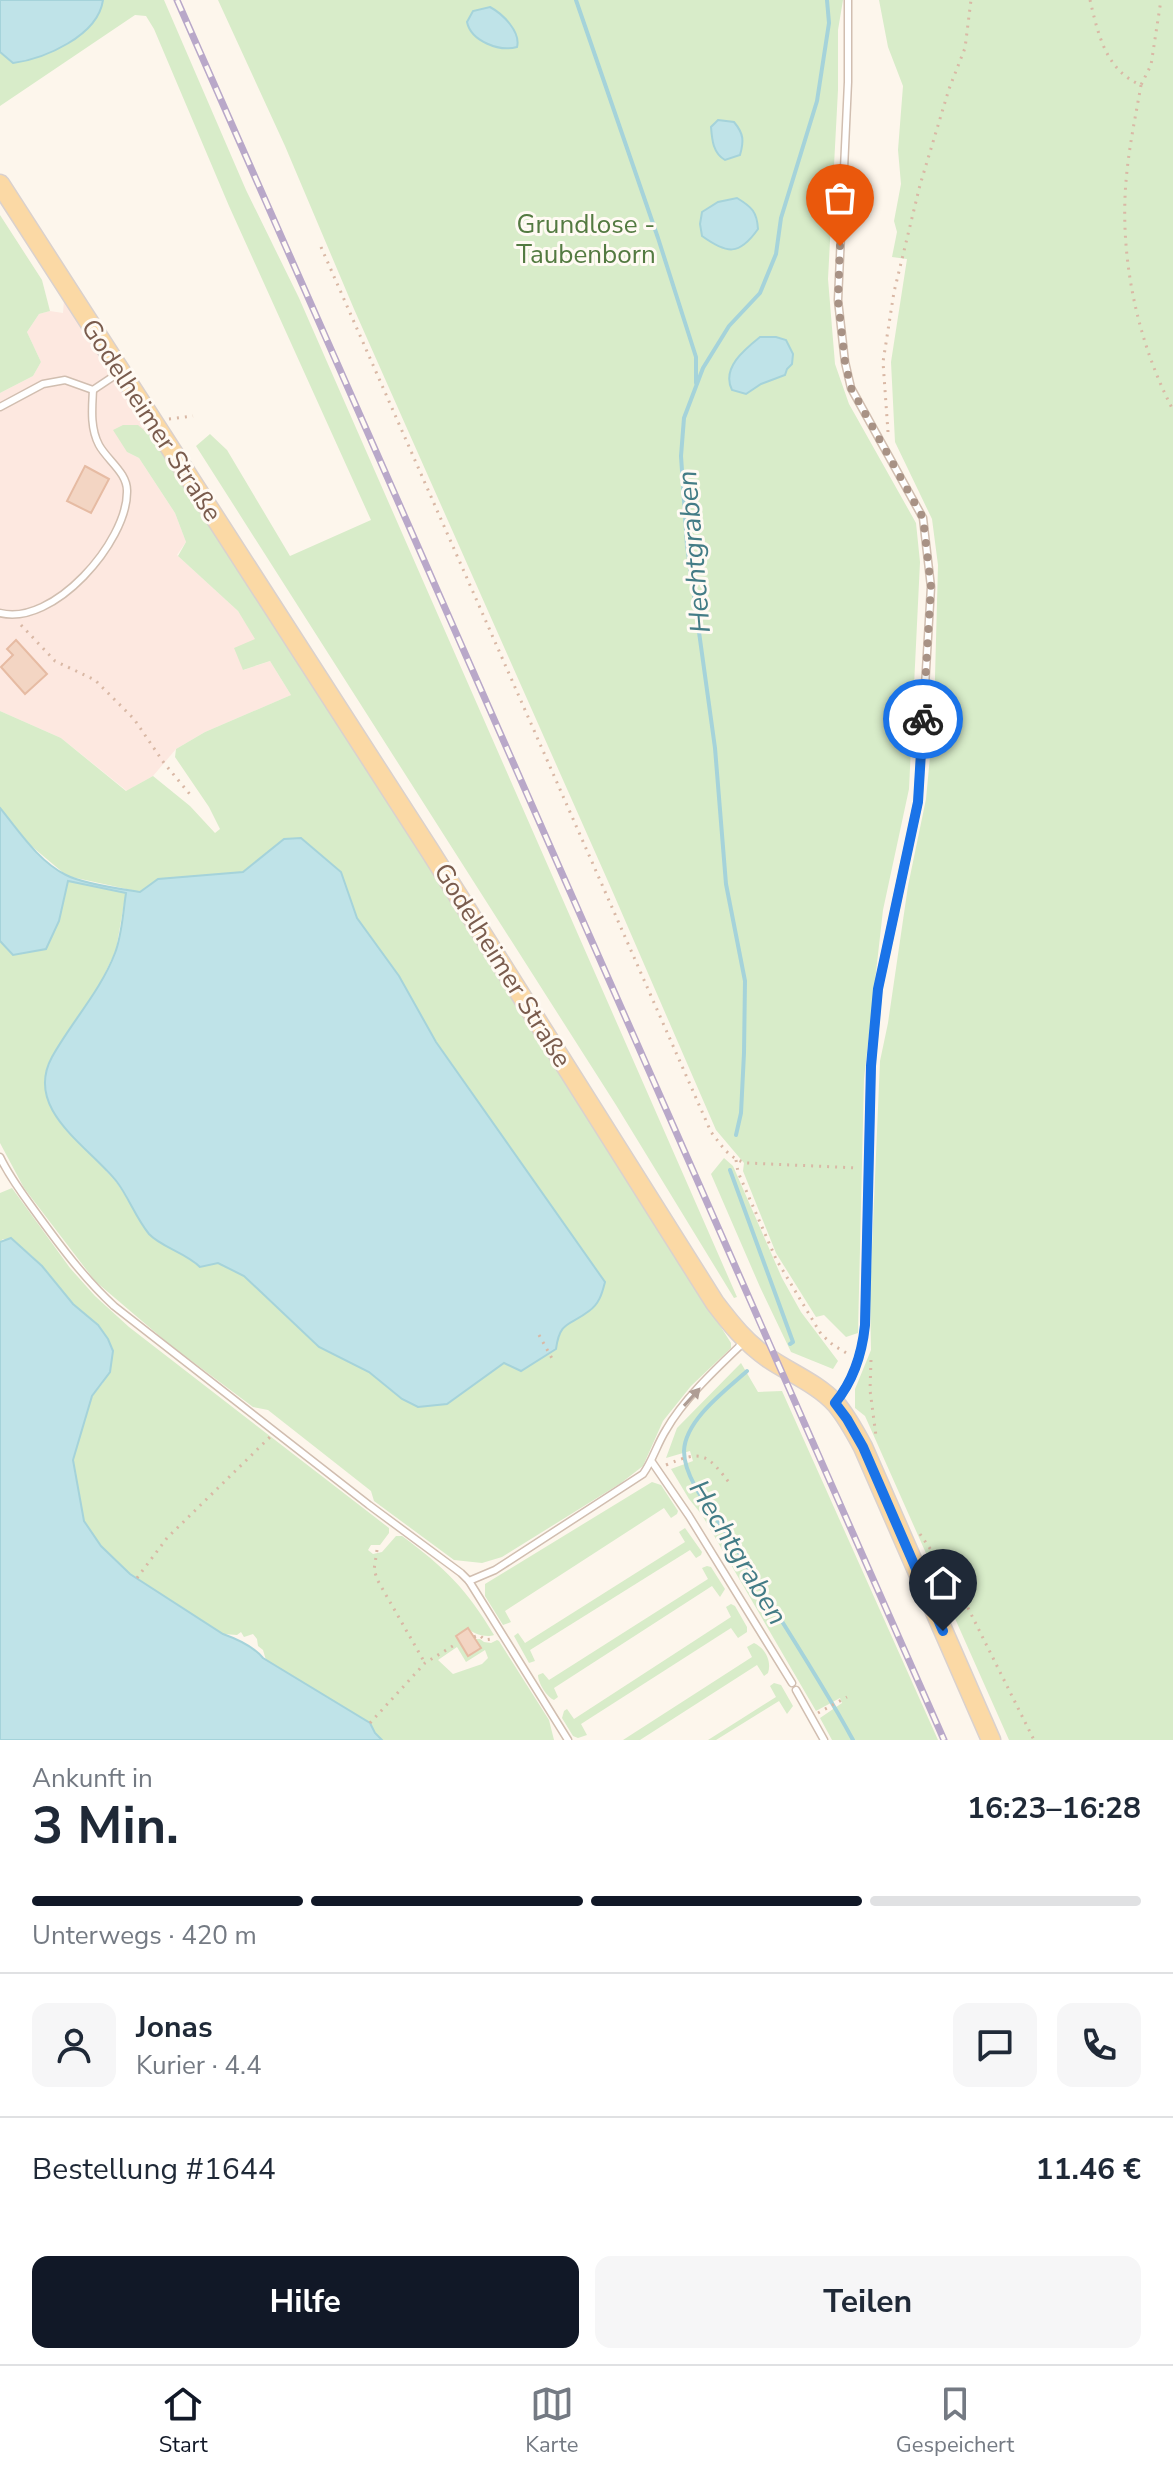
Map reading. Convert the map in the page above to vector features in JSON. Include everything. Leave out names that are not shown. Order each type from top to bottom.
[{"type":"main road","name":"Godelheimer Straße","points":[[0,184],[430,851],[715,1303],[745,1341],[818,1389],[835,1403],[847,1419],[863,1447],[991,1740]]},
{"type":"lane","points":[[835,1403],[849,1383],[863,1346],[871,1066],[878,989],[918,802],[931,587],[923,518],[851,388],[845,362],[838,300],[848,82],[848,0]]},
{"type":"lane","points":[[93,390],[121,371]]},
{"type":"lane","points":[[0,407],[43,384],[65,380],[93,390]]},
{"type":"lane","points":[[0,613],[12,616],[49,605],[101,557],[118,530],[128,490],[116,465],[99,445],[92,423],[93,390]]},
{"type":"lane","points":[[0,1157],[11,1178],[90,1284],[137,1325],[469,1581],[568,1740]]},
{"type":"lane","points":[[469,1581],[495,1570],[654,1466],[666,1428],[745,1341]]},
{"type":"lane","points":[[654,1466],[689,1516],[792,1683]]},
{"type":"lane","points":[[796,1690],[824,1740]]},
{"type":"path","points":[[888,432],[883,362],[894,292],[920,185],[949,89],[965,48],[971,0]]},
{"type":"path","points":[[1090,0],[1104,48],[1113,65],[1129,80],[1141,85]]},
{"type":"path","points":[[1161,0],[1151,65],[1141,85],[1127,172],[1125,247],[1137,313],[1159,384],[1173,410]]},
{"type":"path","points":[[321,247],[711,1132],[725,1151],[736,1160],[747,1163],[869,1168]]},
{"type":"path","points":[[152,421],[193,416]]},
{"type":"path","points":[[12,616],[55,661],[95,680],[134,719],[193,798]]},
{"type":"path","points":[[736,1160],[738,1172],[776,1259],[821,1334],[838,1348]]},
{"type":"path","points":[[539,1335],[554,1362]]},
{"type":"path","points":[[863,1346],[871,1348],[870,1390],[876,1436]]},
{"type":"path","points":[[137,1578],[167,1538],[195,1508],[233,1476],[275,1432]]},
{"type":"path","points":[[654,1466],[695,1454],[708,1459],[731,1485]]},
{"type":"path","points":[[915,1524],[927,1547],[960,1592],[1034,1740]]},
{"type":"path","points":[[377,1550],[374,1570],[378,1581],[425,1663]]},
{"type":"path","points":[[474,1637],[479,1635],[489,1640],[503,1636]]},
{"type":"path","points":[[370,1723],[425,1663],[456,1644]]},
{"type":"path","points":[[823,1710],[847,1697]]},
{"type":"shaded area","points":[[64,300],[152,437],[127,452],[139,458],[175,513],[186,542],[177,555],[238,611],[256,639],[244,670],[270,661],[291,695],[205,732],[176,749],[153,776],[127,791],[61,738],[0,711],[0,393],[33,376],[41,362],[27,332],[39,314],[50,311],[63,313]]},
{"type":"green space","points":[[103,0],[164,0],[246,190],[299,298],[737,1297],[734,1298],[616,1105],[196,446],[210,434],[227,450],[290,556],[371,520],[146,16],[135,15],[0,106],[0,52],[13,63],[102,5]]},
{"type":"green space","name":"Grundlose - Taubenborn","points":[[218,0],[843,0],[838,30],[838,90],[828,279],[835,364],[849,404],[916,523],[920,562],[909,789],[883,910],[864,1079],[858,1333],[846,1337],[824,1315],[816,1317],[776,1253],[743,1171],[744,1163],[716,1130],[285,146]]},
{"type":"green space","points":[[879,0],[1173,0],[1173,1740],[1009,1740],[865,1416],[855,1408],[855,1389],[871,1350],[870,1295],[880,1061],[908,886],[926,799],[934,714],[938,565],[932,519],[895,442],[891,362],[907,259],[892,257],[897,232],[894,221],[901,184],[898,150],[903,86],[888,47]]},
{"type":"green space","points":[[0,215],[42,280],[50,311],[39,314],[27,332],[41,362],[33,376],[0,393]]},
{"type":"green space","points":[[123,425],[138,425],[152,437],[523,1013],[731,1343],[731,1348],[691,1386],[663,1421],[643,1466],[502,1557],[482,1563],[454,1560],[374,1501],[371,1491],[268,1410],[253,1407],[169,1344],[95,1281],[24,1188],[0,1143],[0,941],[14,955],[68,881],[126,892],[116,950],[97,990],[106,1171],[151,1236],[191,1258],[200,1267],[218,1263],[244,1276],[319,1347],[369,1372],[402,1399],[504,1363],[515,1368],[589,1311],[399,976],[357,918],[341,872],[284,839],[243,872],[158,879],[140,892],[67,876],[29,844],[0,808],[0,711],[61,738],[126,791],[153,776],[190,806],[215,833],[220,829],[175,757],[176,749],[205,732],[291,695],[270,661],[243,670],[234,648],[255,639],[238,611],[178,556],[186,542],[175,513],[139,458],[127,452],[113,430]]},
{"type":"green space","points":[[724,1158],[733,1166],[782,1278],[801,1312],[838,1361],[833,1369],[791,1352],[711,1174]]},
{"type":"green space","points":[[12,1188],[70,1268],[129,1327],[389,1528],[380,1545],[371,1545],[368,1550],[373,1554],[382,1552],[396,1536],[402,1536],[443,1569],[464,1591],[494,1635],[480,1635],[468,1628],[456,1636],[468,1656],[481,1648],[476,1639],[491,1643],[499,1641],[549,1720],[554,1740],[382,1740],[370,1723],[266,1660],[253,1634],[244,1637],[241,1632],[237,1635],[223,1634],[130,1574],[101,1546],[84,1521],[73,1460],[92,1396],[103,1383],[108,1339],[33,1257],[14,1243],[3,1239],[0,1242],[0,1193]],"holes":[[[457,1647],[466,1662],[485,1650],[488,1658],[482,1664],[453,1674],[438,1660]]]},
{"type":"green space","points":[[741,1363],[758,1392],[782,1391],[938,1740],[832,1740],[820,1718],[842,1703],[840,1698],[816,1711],[702,1515],[671,1469],[693,1461],[690,1451],[666,1458],[677,1428]]},
{"type":"green space","points":[[652,1482],[661,1485],[677,1514],[671,1518],[664,1508],[505,1611],[511,1622],[503,1625],[485,1596],[485,1584]]},
{"type":"green space","points":[[685,1528],[701,1555],[696,1558],[690,1550],[530,1650],[535,1661],[529,1663],[514,1636],[518,1633],[525,1643],[685,1542],[679,1532]]},
{"type":"green space","points":[[711,1567],[725,1589],[720,1597],[712,1586],[554,1688],[558,1697],[554,1700],[546,1693],[538,1675],[543,1673],[549,1680],[708,1579],[702,1568]]},
{"type":"green space","points":[[731,1604],[747,1627],[747,1632],[738,1638],[731,1628],[581,1724],[587,1735],[573,1736],[562,1718],[564,1711],[567,1709],[574,1719],[731,1617],[726,1607]]},
{"type":"green space","points":[[754,1643],[767,1655],[769,1668],[764,1676],[757,1665],[640,1740],[623,1740],[752,1657],[747,1647]]},
{"type":"green space","points":[[774,1683],[781,1685],[793,1706],[787,1714],[779,1701],[716,1740],[708,1740],[776,1697],[770,1686]]},
{"type":"water","points":[[0,0],[103,0],[91,24],[68,44],[39,57],[13,63],[0,52]]},
{"type":"water","points":[[490,7],[510,24],[518,41],[517,47],[494,46],[474,35],[467,22],[473,11]]},
{"type":"water","points":[[718,120],[734,122],[740,130],[740,155],[725,160],[718,154],[711,127]]},
{"type":"water","points":[[737,198],[753,210],[758,229],[739,248],[726,249],[702,236],[702,212],[718,202]]},
{"type":"water","points":[[760,337],[786,340],[793,354],[792,364],[785,375],[761,384],[746,394],[732,390],[729,382],[732,367]]},
{"type":"water","points":[[0,808],[30,845],[56,869],[73,878],[102,886],[140,892],[158,879],[243,872],[284,839],[301,838],[341,872],[357,918],[399,976],[436,1042],[605,1282],[595,1305],[563,1328],[556,1349],[521,1371],[504,1363],[447,1404],[418,1407],[402,1399],[369,1372],[319,1347],[244,1276],[218,1263],[200,1267],[149,1234],[117,1182],[64,1126],[46,1094],[45,1076],[52,1057],[102,981],[115,953],[126,893],[68,881],[59,921],[46,949],[13,955],[0,941]]},
{"type":"water","points":[[11,1238],[42,1266],[73,1304],[98,1325],[113,1351],[110,1372],[92,1396],[73,1460],[84,1521],[101,1546],[130,1574],[370,1723],[382,1740],[0,1740],[0,1242]]},
{"type":"building","points":[[85,466],[109,479],[91,513],[67,501]]},
{"type":"building","points":[[16,640],[47,674],[25,694],[1,667],[13,655],[7,649]]},
{"type":"building","points":[[468,1628],[481,1648],[468,1656],[456,1636]]},
{"type":"waterway","points":[[576,0],[696,357],[696,383]]},
{"type":"waterway","name":"Hechtgraben","points":[[736,1135],[741,1113],[745,981],[726,884],[715,748],[687,545],[681,456],[684,418],[703,368],[729,326],[760,293],[776,254],[781,218],[817,101],[829,23],[827,0]]},
{"type":"waterway","name":"Hechtgraben","points":[[730,1170],[793,1342],[790,1344]]},
{"type":"waterway","name":"Hechtgraben","points":[[747,1371],[708,1406],[691,1428],[686,1439],[685,1462],[702,1498],[794,1640],[853,1740]]},
{"type":"railway","points":[[177,0],[944,1740]]},
{"type":"way so far","points":[[840,246],[838,300],[851,388],[923,518],[931,587],[923,719]]},
{"type":"route","points":[[923,719],[918,802],[878,989],[871,1066],[863,1346],[849,1383],[835,1403],[863,1447],[943,1631]]}]
